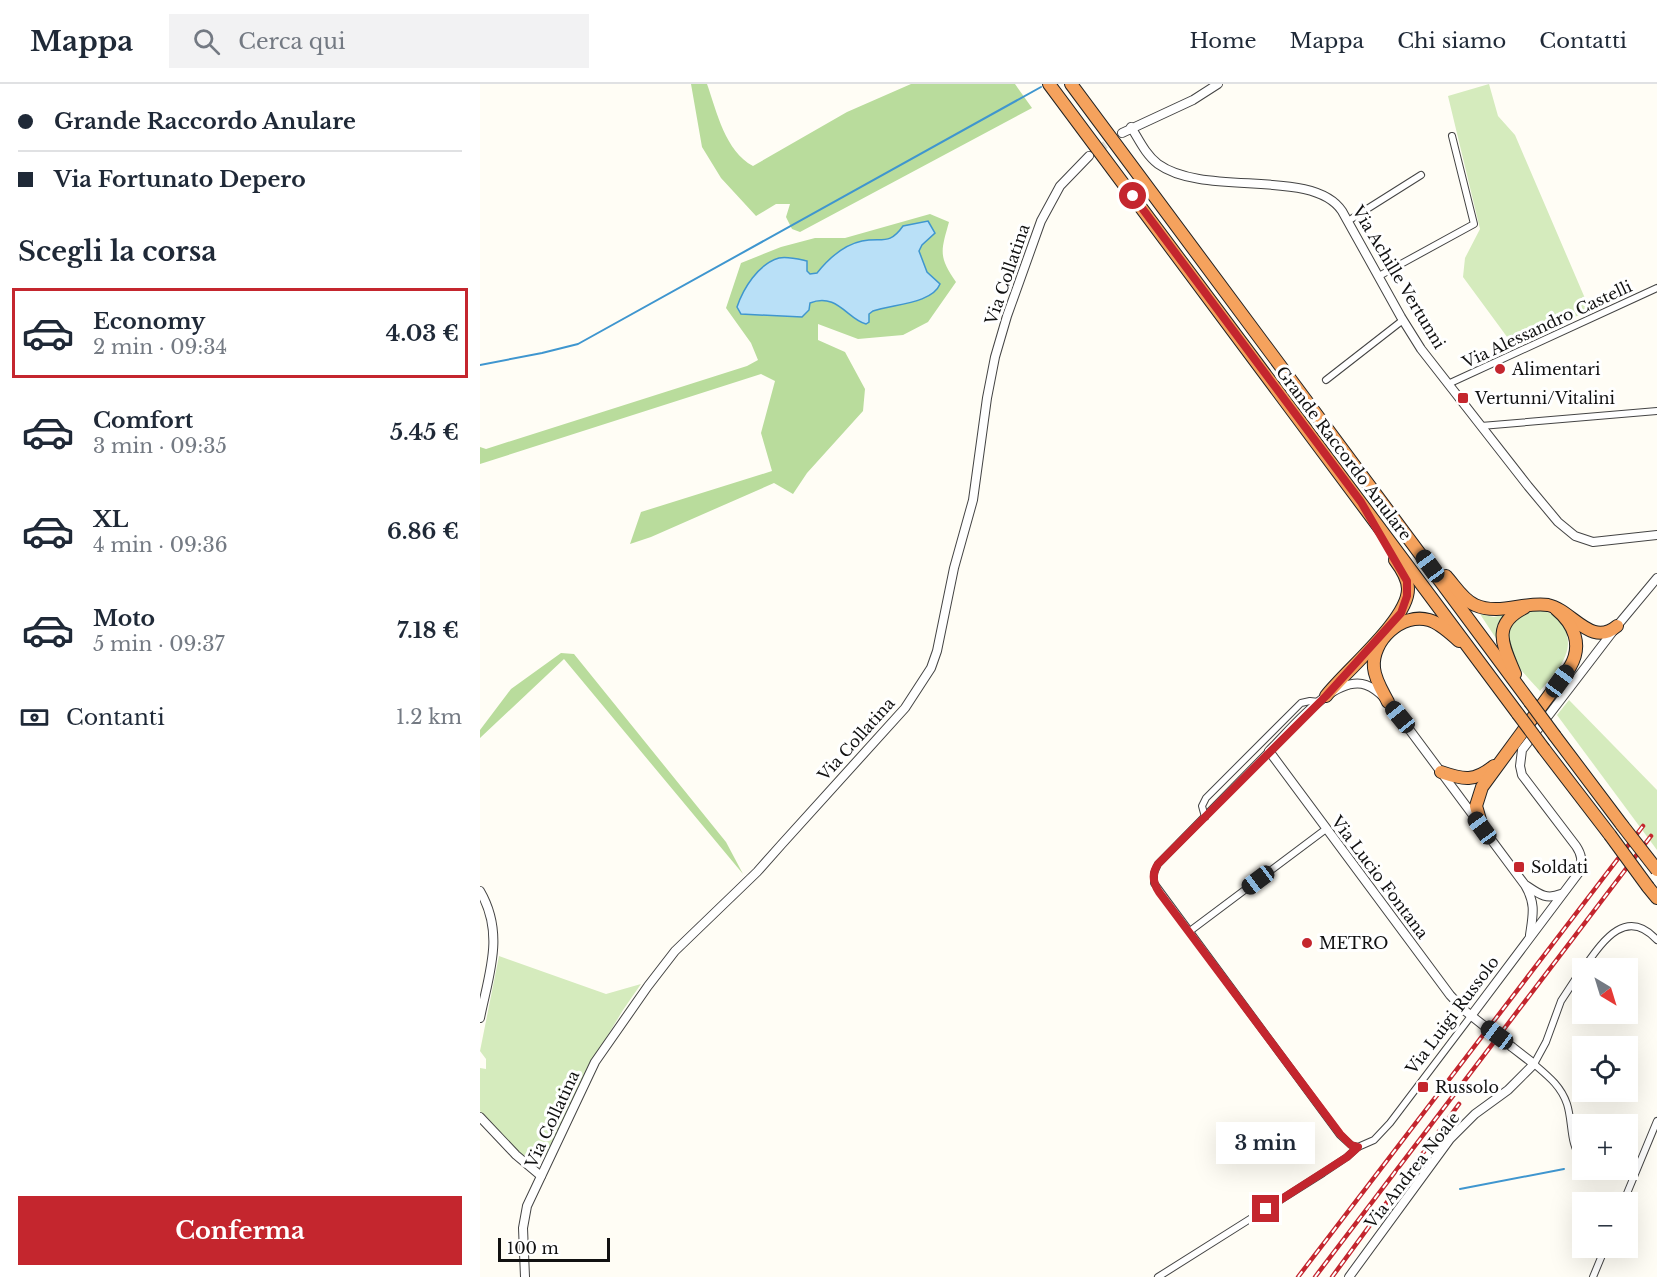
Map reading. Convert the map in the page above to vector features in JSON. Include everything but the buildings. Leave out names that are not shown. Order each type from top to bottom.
[{"type":"highway","name":"Grande Raccordo Anulare","points":[[1049,84],[1657,898]]},
{"type":"highway","name":"Grande Raccordo Anulare","points":[[1071,84],[1657,870]]},
{"type":"highway","points":[[1323,699],[1394,622],[1406,603],[1407,581],[1361,502]]},
{"type":"highway","points":[[1403,530],[1471,603],[1492,609],[1543,605],[1556,609],[1593,632],[1606,632],[1617,626]]},
{"type":"highway","points":[[1527,698],[1504,649],[1502,638],[1508,620],[1528,606]]},
{"type":"highway","points":[[1482,828],[1476,813],[1476,801],[1482,788],[1499,761],[1567,671],[1575,656],[1573,630],[1556,609]]},
{"type":"highway","points":[[1388,702],[1375,676],[1373,667],[1376,653],[1380,642],[1395,628],[1410,620],[1422,619],[1434,622],[1467,649],[1486,670]]},
{"type":"highway","points":[[1441,772],[1461,778],[1472,778],[1485,772],[1499,761]]},
{"type":"street","points":[[1122,133],[1178,107],[1218,84]]},
{"type":"street","name":"Via Achille Vertunni","points":[[1131,127],[1151,158],[1174,173],[1202,180],[1308,190],[1335,202],[1421,349],[1553,516],[1575,536],[1593,542],[1657,535]]},
{"type":"street","points":[[1379,276],[1474,224],[1452,136]]},
{"type":"street","name":"Via Collatina","points":[[525,1277],[523,1228],[527,1206],[595,1062],[675,951],[756,872],[904,708],[932,668],[954,568],[973,500],[987,398],[1006,316],[1041,221],[1060,186],[1089,156]]},
{"type":"street","points":[[1348,221],[1421,175]]},
{"type":"street","name":"Via Alessandro Castelli","points":[[1448,384],[1657,288]]},
{"type":"street","points":[[1326,380],[1403,320]]},
{"type":"street","points":[[1481,426],[1657,411]]},
{"type":"street","name":"Via Luigi Russolo","points":[[1158,1277],[1323,1173],[1358,1147],[1371,1142],[1385,1128],[1580,871],[1582,854],[1524,779],[1520,757],[1525,744],[1657,578]]},
{"type":"street","points":[[1358,1147],[1351,1145],[1340,1134],[1156,888],[1154,873],[1158,864],[1323,699],[1343,686],[1355,683],[1370,687],[1388,702],[1525,885],[1532,898],[1534,909],[1530,935]]},
{"type":"street","points":[[1205,817],[1202,806],[1206,798],[1292,711],[1301,703],[1323,699]]},
{"type":"street","name":"Via Lucio Fontana","points":[[1269,752],[1461,1008],[1534,1064]]},
{"type":"street","points":[[1190,931],[1326,830]]},
{"type":"street","points":[[1525,885],[1546,897],[1553,897],[1564,892]]},
{"type":"street","points":[[480,891],[493,922],[494,943],[494,954],[480,1018]]},
{"type":"street","name":"Via Andrea Noale","points":[[1591,958],[1608,936],[1620,928],[1640,928],[1657,940]]},
{"type":"street","name":"Via Andrea Noale","points":[[1349,1277],[1450,1139],[1475,1114],[1508,1090],[1534,1064],[1546,1042],[1561,1001],[1572,985]]},
{"type":"street","points":[[1534,1064],[1553,1080],[1562,1093],[1568,1108],[1572,1133]]},
{"type":"street","points":[[480,1117],[503,1143],[541,1176]]},
{"type":"street","points":[[1628,1192],[1657,1121]]},
{"type":"street","points":[[1593,1277],[1601,1258]]},
{"type":"green space","points":[[691,84],[707,84],[729,141],[735,151],[753,166],[847,112],[911,84],[1015,84],[1032,108],[800,232],[792,229],[786,217],[790,204],[776,204],[756,216],[721,178],[702,147]]},
{"type":"green space","points":[[1489,84],[1498,116],[1515,135],[1590,310],[1513,345],[1463,277],[1465,258],[1480,229],[1448,96]]},
{"type":"green space","points":[[930,214],[949,222],[943,253],[946,266],[956,282],[928,322],[903,335],[858,339],[818,324],[818,340],[845,352],[865,389],[863,411],[807,473],[793,494],[774,483],[630,544],[641,512],[772,471],[761,433],[775,381],[761,374],[480,464],[480,447],[486,449],[747,366],[758,360],[751,343],[726,308],[741,263],[781,247],[815,238],[845,238]]},
{"type":"green space","points":[[1534,609],[1556,617],[1567,634],[1568,643],[1563,660],[1540,691],[1513,658],[1508,639],[1509,632],[1516,621]]},
{"type":"green space","points":[[1480,614],[1494,617],[1506,614],[1497,640]]},
{"type":"green space","points":[[561,653],[574,654],[726,842],[743,874],[564,659],[480,738],[480,730],[511,689]]},
{"type":"green space","points":[[1569,700],[1657,790],[1657,850],[1557,715]]},
{"type":"green space","points":[[499,956],[606,994],[641,984],[591,1063],[553,1145],[539,1163],[529,1161],[480,1111],[480,1068],[486,1069],[486,1059],[480,1051]]},
{"type":"water","points":[[928,221],[935,233],[919,251],[927,272],[940,284],[929,296],[873,311],[869,314],[869,322],[866,324],[828,301],[810,303],[809,310],[802,317],[741,314],[737,307],[752,278],[771,261],[785,257],[807,261],[807,271],[810,274],[817,273],[832,257],[849,246],[862,241],[885,240],[894,236],[903,226]]},
{"type":"waterway","points":[[480,365],[578,344],[1041,87]]},
{"type":"waterway","points":[[1460,1189],[1564,1169]]},
{"type":"tunnel","points":[[1089,156],[1117,137]]},
{"type":"railway","points":[[1298,1277],[1643,826]]},
{"type":"railway","points":[[1315,1277],[1651,836]]},
{"type":"railway","points":[[1332,1277],[1459,1104]]},
{"type":"place","name":"Alimentari","points":[[1500,369]]},
{"type":"place","name":"Vertunni/Vitalini","points":[[1463,398]]},
{"type":"place","name":"Soldati","points":[[1519,867]]},
{"type":"place","name":"METRO","points":[[1307,943]]},
{"type":"place","name":"Russolo","points":[[1423,1087]]},
{"type":"route","points":[[1133,196],[1361,502],[1407,581],[1406,603],[1394,622],[1337,681],[1326,696],[1155,868],[1154,883],[1159,892],[1340,1134],[1351,1145],[1358,1147],[1347,1157],[1266,1209]]}]
